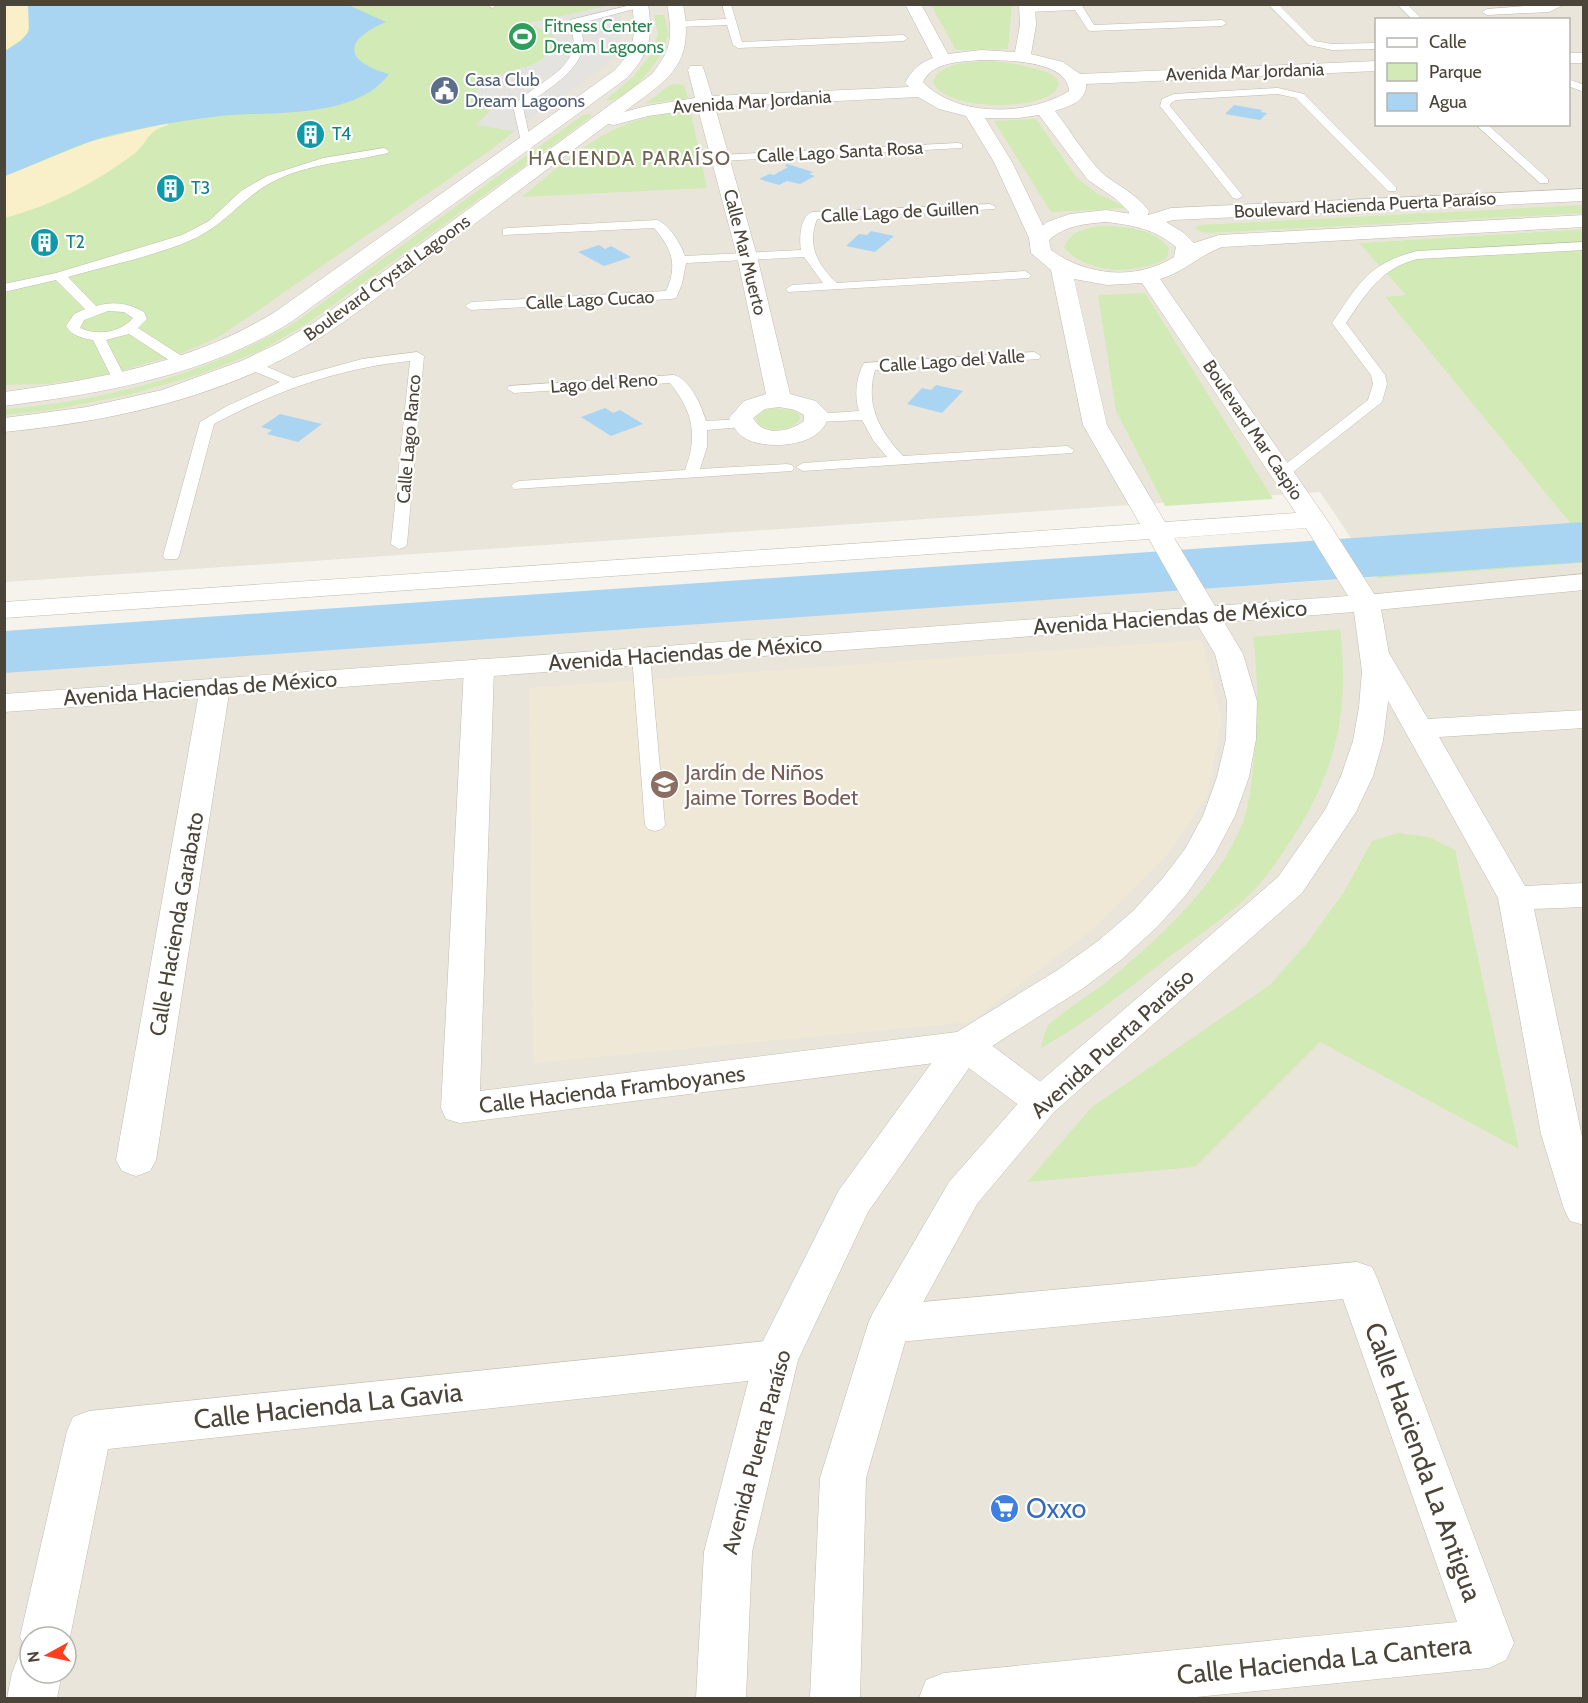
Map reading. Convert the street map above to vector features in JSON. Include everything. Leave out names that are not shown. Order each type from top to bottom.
[{"type":"street","points":[[913,4],[943,60]]},
{"type":"street","points":[[1022,57],[1028,25],[1027,7]]},
{"type":"street","name":"Boulevard Crystal Lagoons","points":[[4,399],[51,394],[120,381],[183,363],[238,342],[283,317],[621,74],[638,53],[645,35],[661,8],[681,34],[672,60],[658,78],[300,342],[208,382],[133,404],[4,425]]},
{"type":"street","points":[[981,55],[1022,57],[1057,66],[1077,79],[1080,86],[1078,93],[1071,99],[1044,109],[1009,113],[972,111],[931,100],[919,92],[914,83],[916,74],[927,66],[943,60],[981,55]]},
{"type":"street","name":"Calle Mar Muerto","points":[[672,60],[705,73],[706,102],[747,256],[778,400]]},
{"type":"street","name":"Avenida Mar Jordania","points":[[1077,79],[1375,66]]},
{"type":"street","points":[[747,84],[850,96]]},
{"type":"street","name":"Avenida Mar Jordania","points":[[588,131],[646,111],[706,102],[919,92]]},
{"type":"street","points":[[580,105],[616,111]]},
{"type":"street","points":[[1044,109],[1095,176],[1123,195],[1139,211],[1143,221]]},
{"type":"street","points":[[972,111],[1003,162],[1039,238],[1041,253],[1061,267],[1095,425],[1201,606]]},
{"type":"street","name":"Boulevard Hacienda Puerta Paraíso","points":[[1143,221],[1171,214],[1584,195]]},
{"type":"street","points":[[1039,238],[1052,226],[1076,218],[1106,216],[1143,221],[1173,232],[1186,246],[1184,260]]},
{"type":"street","name":"Boulevard Hacienda Puerta Paraíso","points":[[1061,267],[1088,275],[1148,276],[1171,270],[1198,249],[1219,241],[1584,221]]},
{"type":"street","name":"Boulevard Mar Caspio","points":[[1148,276],[1283,473],[1360,594]]},
{"type":"street","points":[[778,400],[808,406],[817,418],[816,423],[805,433],[784,437],[757,434],[742,423],[741,418],[751,406],[778,400]]},
{"type":"street","points":[[4,610],[1162,539],[1314,520]]},
{"type":"street","name":"Avenida Haciendas de México","points":[[4,703],[641,656],[1201,606],[1360,594],[1584,582]]},
{"type":"street","name":"Avenida Puerta Paraíso","points":[[835,1698],[843,1478],[889,1324],[963,1193],[1041,1102],[1290,885],[1340,812],[1357,776],[1368,741],[1374,707],[1376,654],[1360,594]]},
{"type":"street","name":"Avenida Puerta Paraíso","points":[[721,1698],[728,1552],[776,1359],[853,1202],[965,1045],[1069,980],[1110,950],[1145,919],[1174,887],[1198,854],[1220,816],[1233,777],[1240,739],[1242,701],[1229,654],[1201,606]]},
{"type":"street","points":[[1376,654],[1421,729],[1515,898],[1572,1133],[1584,1209]]},
{"type":"street","name":"Calle Hacienda Framboyanes","points":[[479,668],[460,1108],[965,1045]]},
{"type":"street","name":"Calle Hacienda Garabato","points":[[136,1160],[215,687]]},
{"type":"street","points":[[1421,729],[1584,719]]},
{"type":"street","points":[[1515,898],[1584,895]]},
{"type":"street","points":[[965,1045],[1041,1102]]},
{"type":"street","name":"Calle Hacienda La Antigua","points":[[889,1324],[1357,1280],[1489,1643]]},
{"type":"street","name":"Calle Hacienda La Gavia","points":[[48,1625],[89,1431],[776,1359]]},
{"type":"street","name":"Calle Hacienda La Cantera","points":[[944,1698],[1489,1643]]},
{"type":"lane","points":[[726,4],[738,45],[903,38]]},
{"type":"lane","points":[[1272,4],[1308,40],[1317,45],[1375,46]]},
{"type":"lane","points":[[1401,4],[1417,18]]},
{"type":"lane","points":[[1487,12],[1548,9],[1561,4]]},
{"type":"lane","points":[[1027,7],[1077,6],[1090,28],[1222,23]]},
{"type":"lane","points":[[526,144],[518,106],[575,59],[582,45],[582,37],[573,22],[661,8],[731,22]]},
{"type":"lane","points":[[1210,73],[1227,94]]},
{"type":"lane","points":[[1570,82],[1584,89]]},
{"type":"lane","points":[[1237,196],[1165,104],[1174,97],[1278,91],[1305,99],[1392,189]]},
{"type":"lane","points":[[1482,126],[1545,181]]},
{"type":"lane","name":"Calle Lago Santa Rosa","points":[[721,158],[958,146]]},
{"type":"lane","points":[[4,288],[59,276],[194,234],[222,217],[245,193],[287,172],[323,161],[384,151]]},
{"type":"lane","name":"Calle Lago de Guillen","points":[[833,286],[821,276],[807,253],[806,235],[812,216],[990,207]]},
{"type":"lane","points":[[507,232],[657,224],[669,236],[680,260],[747,256]]},
{"type":"lane","points":[[1283,473],[1375,402],[1380,384],[1378,375],[1339,323],[1379,269],[1393,261],[1417,255],[1584,246]]},
{"type":"lane","name":"Calle Lago de Guillen","points":[[747,256],[807,253]]},
{"type":"lane","name":"Calle Lago Cucao","points":[[471,306],[671,296],[680,272],[680,260]]},
{"type":"lane","points":[[792,289],[1025,275]]},
{"type":"lane","points":[[59,276],[94,310]]},
{"type":"lane","points":[[118,307],[135,311],[140,319],[130,329],[98,336],[81,333],[73,326],[79,317],[94,310],[118,307]]},
{"type":"lane","points":[[130,329],[183,363]]},
{"type":"lane","points":[[98,336],[120,381]]},
{"type":"lane","name":"Calle Lago Ranco","points":[[171,556],[207,423],[242,403],[291,382],[354,364],[417,356],[399,544]]},
{"type":"lane","name":"Calle Lago del Valle","points":[[899,461],[884,446],[866,415],[863,390],[869,366],[1034,356]]},
{"type":"lane","points":[[251,365],[291,382]]},
{"type":"lane","name":"Lago del Reno","points":[[514,389],[674,379],[692,402],[701,426],[702,443],[691,474]]},
{"type":"lane","points":[[817,418],[866,415]]},
{"type":"lane","points":[[701,426],[742,423]]},
{"type":"lane","points":[[803,467],[1067,450]]},
{"type":"lane","points":[[519,486],[787,468]]},
{"type":"lane","points":[[641,656],[655,825]]},
{"type":"shaded area","points":[[5,5],[1583,5],[1583,229],[1360,243],[1407,296],[1386,298],[1572,525],[1354,542],[1320,492],[5,582]]},
{"type":"shaded area","points":[[619,5],[622,29],[621,39],[610,62],[515,131],[476,125],[495,105],[476,94],[478,85],[492,77],[541,60],[555,45],[553,35],[529,23]]},
{"type":"shaded area","points":[[1583,563],[1583,1698],[5,1698],[4,670]]},
{"type":"shaded area","points":[[1202,640],[1222,718],[1207,797],[1164,859],[1093,929],[970,1022],[533,1063],[529,688]]},
{"type":"green space","points":[[619,4],[622,29],[617,50],[488,152],[219,337],[177,355],[102,376],[47,384],[5,385],[4,5]]},
{"type":"green space","points":[[931,5],[1012,5],[1008,49],[956,50]]},
{"type":"green space","points":[[654,15],[664,15],[667,29],[667,38],[659,57],[634,87],[624,95],[606,100],[634,76],[651,54],[658,35]]},
{"type":"green space","points":[[992,61],[1048,73],[1056,78],[1059,85],[1053,93],[1042,99],[1027,103],[989,105],[954,98],[941,91],[933,82],[937,75],[950,66]]},
{"type":"green space","points":[[670,85],[684,85],[688,98],[645,104]]},
{"type":"green space","points":[[677,112],[691,114],[707,188],[522,197],[575,154],[611,131],[631,122]]},
{"type":"green space","points":[[583,115],[592,116],[308,323],[260,351],[198,375],[128,395],[52,410],[5,415],[5,409],[81,399],[156,382],[229,356],[264,339],[297,321]]},
{"type":"green space","points":[[1036,119],[1076,177],[1096,193],[1128,208],[1051,212],[994,121]]},
{"type":"green space","points":[[1583,205],[1583,213],[1208,233],[1195,228],[1200,225]]},
{"type":"green space","points":[[1100,226],[1138,229],[1155,236],[1169,248],[1167,258],[1142,267],[1113,269],[1085,263],[1064,247],[1074,234]]},
{"type":"green space","points":[[1583,229],[1583,563],[1378,578],[1320,492],[1354,542],[1571,524],[1385,297],[1406,295],[1359,243]]},
{"type":"green space","points":[[1145,293],[1273,499],[1165,506],[1116,411],[1098,295]]},
{"type":"green space","points":[[773,408],[791,410],[802,415],[799,415],[800,420],[796,424],[785,429],[763,427],[758,424],[756,416],[762,411]]},
{"type":"green space","points":[[1340,629],[1343,689],[1335,744],[1316,796],[1303,822],[1277,862],[1249,895],[1224,917],[1104,1007],[1041,1048],[1051,1022],[1109,980],[1167,928],[1203,888],[1232,845],[1247,809],[1255,752],[1257,686],[1253,637]]},
{"type":"green space","points":[[1398,833],[1429,837],[1455,850],[1519,1149],[1320,1042],[1195,1167],[1027,1182],[1092,1107],[1271,984],[1307,943],[1344,892],[1372,841]]},
{"type":"sand","points":[[4,5],[28,5],[30,21],[27,35],[5,51]]},
{"type":"sand","points":[[167,123],[168,125],[151,134],[139,150],[104,175],[56,200],[5,218],[5,176],[92,141]]},
{"type":"water","points":[[28,5],[348,5],[386,22],[362,36],[354,50],[356,57],[363,63],[389,74],[374,89],[334,106],[286,113],[207,118],[129,131],[87,142],[5,176],[5,51],[21,41],[29,31]]},
{"type":"water","points":[[1234,105],[1267,113],[1260,120],[1225,114]]},
{"type":"water","points":[[787,164],[813,172],[809,174],[815,176],[800,184],[787,181],[779,185],[759,179],[769,174],[774,175],[788,167],[785,166]]},
{"type":"water","points":[[871,231],[894,236],[875,252],[846,246],[859,234],[867,235]]},
{"type":"water","points":[[599,245],[605,249],[611,246],[631,257],[604,266],[578,252]]},
{"type":"water","points":[[936,385],[963,391],[942,413],[907,404],[922,388],[931,390]]},
{"type":"water","points":[[605,408],[613,413],[620,410],[643,424],[611,436],[581,417]]},
{"type":"water","points":[[280,414],[322,424],[298,442],[267,434],[272,430],[261,427]]},
{"type":"waterway","points":[[4,652],[1584,542]]},
{"type":"place","name":"Fitness Center Dream Lagoons","points":[[523,36]]},
{"type":"place","name":"Casa Club Dream Lagoons","points":[[444,90]]},
{"type":"place","name":"T4","points":[[311,134]]},
{"type":"place","name":"T3","points":[[170,188]]},
{"type":"place","name":"T2","points":[[45,242]]},
{"type":"place","name":"Jardín de Niños Jaime Torres Bodet","points":[[664,785]]},
{"type":"place","name":"Oxxo","points":[[1005,1509]]},
{"type":"district","name":"HACIENDA PARAÍSO","points":[[630,158]]}]
